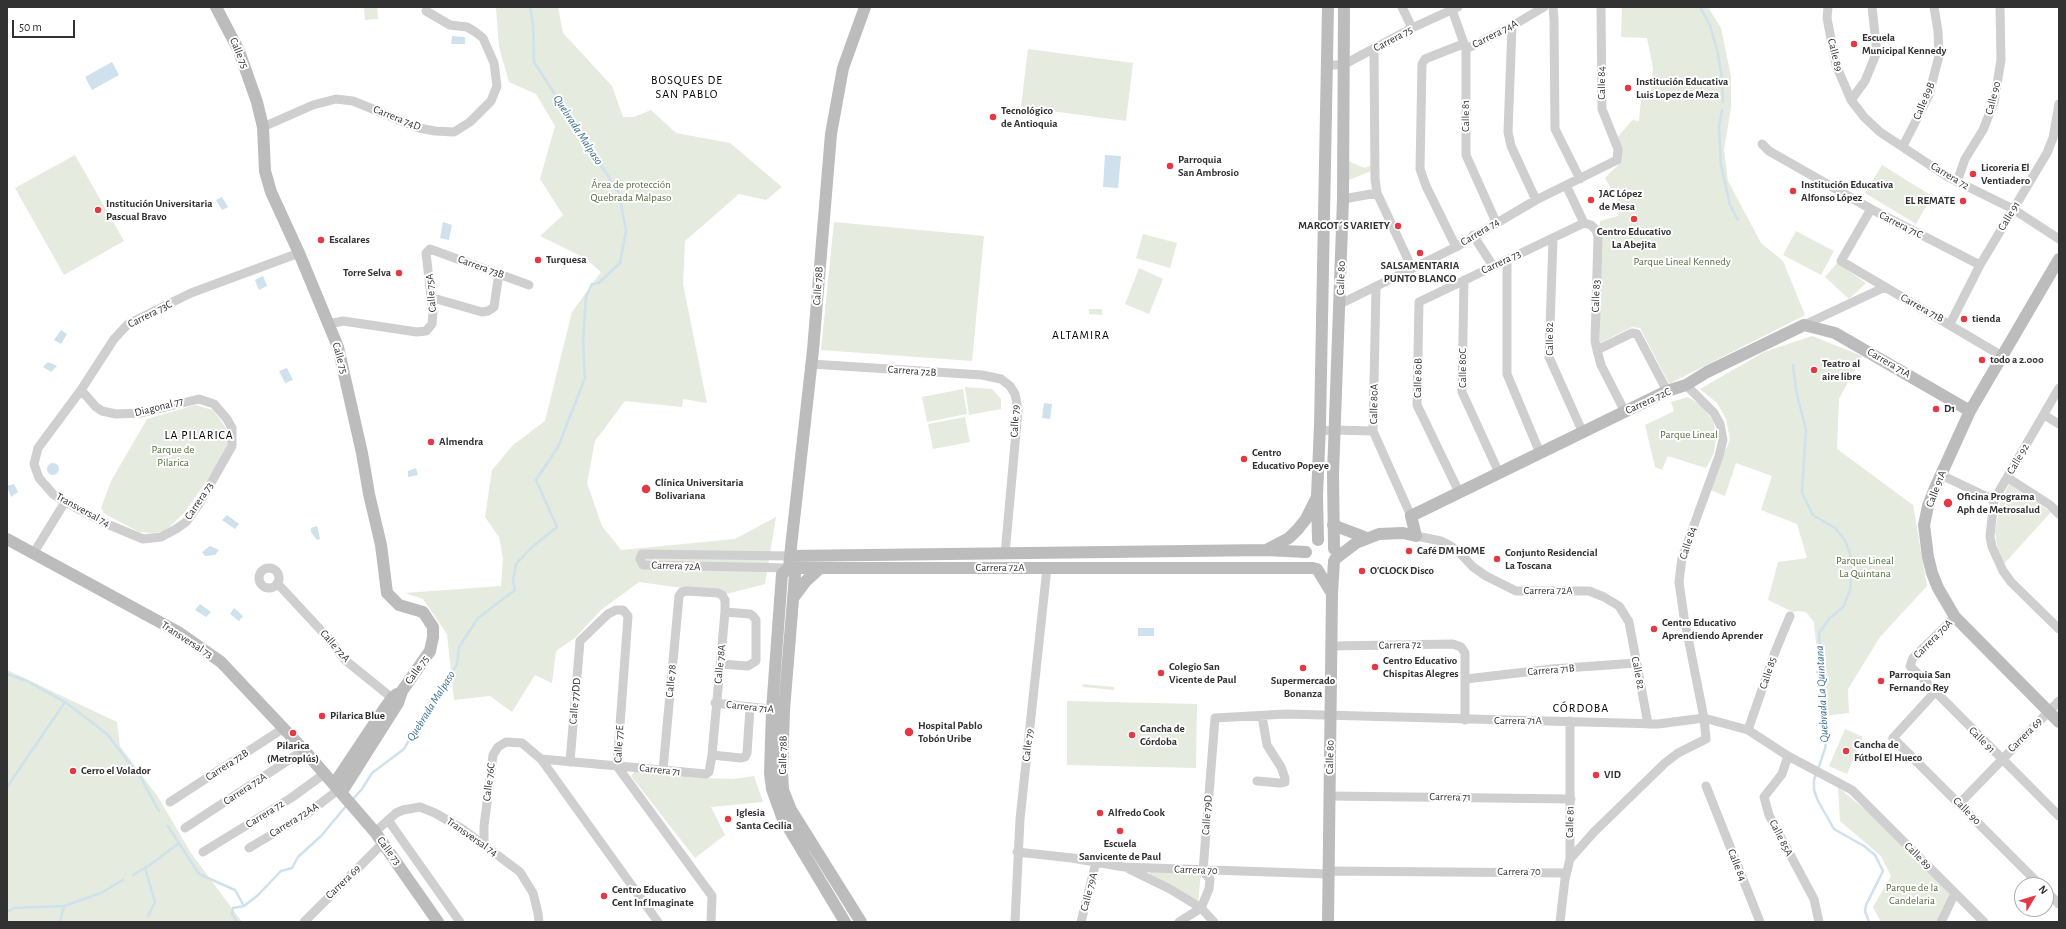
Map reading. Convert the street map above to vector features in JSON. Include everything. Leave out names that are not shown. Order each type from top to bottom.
[{"type":"main road","name":"Calle 75","points":[[216,7],[231,34],[245,67],[257,102],[263,127],[268,182],[329,324],[342,362],[381,545],[387,593],[399,605],[423,612],[433,626],[433,637],[430,651],[397,697],[365,746],[339,791]]},
{"type":"main road","name":"Calle 78B","points":[[845,922],[782,817],[776,803],[770,773],[778,710],[787,678],[795,575],[790,562],[792,536],[811,364],[831,134],[843,68],[865,7]]},
{"type":"main road","name":"Calle 80","points":[[1318,540],[1317,496],[1320,431],[1325,158],[1324,130],[1328,7]]},
{"type":"main road","name":"Calle 80","points":[[1328,922],[1332,593],[1335,555],[1333,525],[1333,430],[1340,304],[1343,199],[1344,7]]},
{"type":"main road","name":"Calle 91A","points":[[2059,259],[1970,411],[1928,506],[1924,525],[1932,573],[1955,617],[2059,722]]},
{"type":"main road","name":"Carrera 72C","points":[[1411,516],[1625,412],[1667,392],[1686,385],[1707,372],[1804,325]]},
{"type":"main road","name":"Carrera 71A","points":[[1804,325],[1835,333],[1970,411]]},
{"type":"main road","points":[[1266,550],[1278,545],[1298,529],[1312,508],[1317,496]]},
{"type":"main road","name":"Calle 80A","points":[[1411,516],[1416,536]]},
{"type":"main road","points":[[1333,525],[1367,538]]},
{"type":"main road","name":"Carrera 72A","points":[[1335,555],[1367,538],[1391,533],[1416,536]]},
{"type":"main road","points":[[792,536],[801,548],[813,557]]},
{"type":"main road","name":"Transversal 73","points":[[7,539],[178,632],[207,651],[221,662],[284,728],[339,791]]},
{"type":"main road","points":[[1315,568],[1325,569],[1335,555],[1328,542],[1318,540],[1310,544],[1306,552],[1308,561],[1315,568],[1332,593]]},
{"type":"main road","name":"Carrera 72A","points":[[790,562],[813,557],[1108,551],[1266,550],[1306,552]]},
{"type":"main road","points":[[1108,551],[1110,568]]},
{"type":"main road","name":"Calle 78B","points":[[790,562],[782,574],[778,654],[778,710],[784,790],[791,810],[861,922]]},
{"type":"main road","name":"Carrera 72A","points":[[790,562],[819,569],[1315,568]]},
{"type":"main road","points":[[793,598],[806,581],[819,569]]},
{"type":"main road","points":[[778,654],[781,672],[787,678]]},
{"type":"main road","name":"Calle 75","points":[[339,791],[342,771],[365,746]]},
{"type":"main road","points":[[315,763],[326,771],[342,771]]},
{"type":"main road","name":"Calle 73","points":[[339,791],[375,832],[438,922]]},
{"type":"street","points":[[1402,7],[1412,28]]},
{"type":"street","name":"Carrera 74A","points":[[1456,247],[1428,191],[1420,169],[1423,61],[1465,46],[1512,26],[1544,7]]},
{"type":"street","points":[[1552,7],[1554,20],[1555,129],[1580,179]]},
{"type":"street","name":"Calle 84","points":[[1601,7],[1602,109],[1618,150],[1618,157]]},
{"type":"street","name":"Calle 89","points":[[1828,7],[1827,18],[1836,65],[1851,100]]},
{"type":"street","points":[[1851,100],[1865,81],[1876,54],[1872,7]]},
{"type":"street","name":"Calle 89B","points":[[1903,146],[1929,95],[1934,75],[1938,56],[1938,31],[1934,7]]},
{"type":"street","name":"Calle 90","points":[[1956,182],[1965,158],[1983,130],[1994,102],[2000,60],[2000,7]]},
{"type":"street","name":"Carrera 75","points":[[1327,65],[1344,65],[1412,28],[1454,8]]},
{"type":"street","name":"Calle 81","points":[[1454,8],[1465,46],[1466,155],[1496,222]]},
{"type":"street","name":"Carrera 74D","points":[[263,127],[313,105],[336,99],[353,101],[367,105],[419,128],[454,132],[470,122],[491,101],[497,86],[494,63],[483,38],[474,31],[467,27],[450,25],[426,11]]},
{"type":"street","points":[[1512,26],[1508,132],[1511,146],[1536,200]]},
{"type":"street","points":[[1374,49],[1375,179],[1377,193],[1412,268]]},
{"type":"street","name":"Carrera 72","points":[[1851,100],[1864,117],[1880,132],[1956,182],[2013,209],[2059,240]]},
{"type":"street","name":"Calle 91","points":[[1950,324],[1980,265],[2056,140],[2059,104]]},
{"type":"street","name":"Carrera 71C","points":[[1762,144],[1769,151],[1871,209],[1980,265]]},
{"type":"street","name":"Carrera 74","points":[[1340,304],[1376,288],[1412,268],[1456,247],[1473,235],[1536,200],[1614,162],[1618,157]]},
{"type":"street","name":"Calle 83","points":[[1566,185],[1584,223],[1591,225],[1596,230],[1598,236],[1595,341],[1601,365],[1625,412]]},
{"type":"street","points":[[1343,199],[1377,193]]},
{"type":"street","name":"Carrera 71B","points":[[1871,209],[1841,261],[2002,356]]},
{"type":"street","name":"Carrera 73","points":[[1419,302],[1584,223]]},
{"type":"street","points":[[1473,235],[1493,266]]},
{"type":"street","name":"Calle 82","points":[[1553,239],[1548,358],[1583,433]]},
{"type":"street","name":"Calle 75A","points":[[329,324],[343,321],[417,332],[426,331],[432,324],[433,298],[426,253],[430,249],[433,249]]},
{"type":"street","name":"Carrera 73B","points":[[433,249],[528,285]]},
{"type":"street","name":"Carrera 73C","points":[[39,478],[34,464],[38,448],[81,390],[114,340],[128,324],[191,293],[299,253]]},
{"type":"street","points":[[1507,260],[1507,374],[1540,453]]},
{"type":"street","points":[[433,298],[482,312],[494,306],[499,273]]},
{"type":"street","name":"Calle 80C","points":[[1464,280],[1462,392],[1499,473]]},
{"type":"street","name":"Carrera 72C","points":[[1804,325],[1885,287]]},
{"type":"street","name":"Calle 80A","points":[[1376,288],[1373,431],[1411,516]]},
{"type":"street","name":"Calle 80B","points":[[1419,302],[1417,405],[1459,492]]},
{"type":"street","points":[[1597,350],[1632,333],[1637,334],[1667,392]]},
{"type":"street","name":"Carrera 72B","points":[[811,364],[987,375],[1001,379],[1010,386]]},
{"type":"street","name":"Calle 84","points":[[1686,385],[1714,413],[1720,424],[1723,440],[1719,456],[1682,558],[1679,582],[1704,718]]},
{"type":"street","name":"Calle 79","points":[[1005,554],[1018,410],[1015,394],[1010,386]]},
{"type":"street","name":"Calle 92","points":[[2059,388],[1994,500],[1990,536],[1996,558],[2011,582],[2059,629]]},
{"type":"street","name":"Diagonal 77","points":[[81,390],[96,407],[102,411],[124,415],[141,413],[194,399],[204,399],[218,408],[232,428]]},
{"type":"street","points":[[2044,415],[2059,424]]},
{"type":"street","name":"Carrera 73","points":[[132,535],[143,538],[155,538],[170,532],[186,522],[199,504],[228,455],[232,446],[232,428]]},
{"type":"street","points":[[1320,431],[1373,431]]},
{"type":"street","points":[[1941,475],[1994,500]]},
{"type":"street","name":"Transversal 74","points":[[39,478],[53,494],[65,502],[132,535]]},
{"type":"street","points":[[2008,478],[2050,505],[2059,514]]},
{"type":"street","points":[[33,554],[65,502]]},
{"type":"street","name":"Carrera 72A","points":[[1416,536],[1441,541],[1449,545],[1486,576],[1516,591],[1589,591],[1604,597],[1619,606],[1625,613],[1629,622]]},
{"type":"street","name":"Carrera 72A","points":[[642,554],[790,562],[643,565],[640,559],[642,554]]},
{"type":"street","name":"Calle 79","points":[[1015,922],[1018,852],[1047,568]]},
{"type":"street","name":"Calle 72A","points":[[277,583],[330,640],[345,660],[397,697]]},
{"type":"street","name":"Calle 78","points":[[663,770],[679,596],[682,592],[687,591],[718,593],[722,595],[725,600]]},
{"type":"street","name":"Calle 78A","points":[[706,774],[708,772],[712,755],[715,703],[720,664],[725,600]]},
{"type":"street","name":"Calle 77DD","points":[[570,762],[580,641],[608,614],[616,610],[623,610],[628,616]]},
{"type":"street","points":[[720,664],[748,666],[756,661],[756,620],[754,616],[750,614],[725,612]]},
{"type":"street","name":"Calle 77E","points":[[628,616],[617,766],[708,889],[712,896],[713,903],[711,922]]},
{"type":"street","name":"Calle 85","points":[[1748,730],[1775,652],[1790,616]]},
{"type":"street","name":"Carrera 70A","points":[[1911,662],[1955,617]]},
{"type":"street","name":"Calle 82","points":[[1629,622],[1648,724]]},
{"type":"street","name":"Carrera 72","points":[[1332,646],[1453,644],[1460,647],[1466,653],[1466,679]]},
{"type":"street","name":"Calle 91","points":[[1911,662],[1910,666],[1934,692],[2059,816]]},
{"type":"street","name":"Carrera 71B","points":[[1466,679],[1552,669],[1636,663]]},
{"type":"street","points":[[1465,720],[1466,679]]},
{"type":"street","name":"Calle 90","points":[[1934,692],[1893,738],[2032,877]]},
{"type":"street","name":"Carrera 69","points":[[1959,804],[2001,759],[2059,701]]},
{"type":"street","name":"Carrera 71A","points":[[715,703],[778,710]]},
{"type":"street","points":[[712,755],[745,757],[747,753],[750,708]]},
{"type":"street","name":"Carrera 71A","points":[[1215,718],[1286,714],[1648,724],[1704,718],[1748,730],[1788,756],[1852,790]]},
{"type":"street","points":[[1257,781],[1285,782],[1281,767],[1267,746],[1262,716]]},
{"type":"street","name":"Calle 79D","points":[[1200,908],[1209,889],[1210,878],[1203,870],[1215,718]]},
{"type":"street","points":[[1570,859],[1594,832],[1665,763],[1678,752],[1706,739],[1704,718]]},
{"type":"street","name":"Calle 81","points":[[1560,922],[1566,873],[1570,859],[1570,721]]},
{"type":"street","name":"Carrera 72B","points":[[170,802],[284,728]]},
{"type":"street","name":"Calle 76C","points":[[484,845],[484,826],[494,752],[503,743],[518,741],[529,747],[541,759]]},
{"type":"street","name":"Carrera 72A","points":[[186,828],[304,750]]},
{"type":"street","name":"Calle 85A","points":[[1788,756],[1782,774],[1764,797],[1769,815],[1814,899],[1819,922]]},
{"type":"street","points":[[541,759],[658,922]]},
{"type":"street","name":"Carrera 71","points":[[541,759],[706,774]]},
{"type":"street","name":"Carrera 72","points":[[203,852],[291,798],[324,774]]},
{"type":"street","name":"Calle 84","points":[[1706,786],[1760,922]]},
{"type":"street","name":"Calle 89","points":[[1852,790],[1984,922]]},
{"type":"street","name":"Carrera 72AA","points":[[249,848],[308,813],[339,791]]},
{"type":"street","name":"Carrera 71","points":[[1330,796],[1571,799]]},
{"type":"street","name":"Transversal 74","points":[[375,832],[388,820],[403,810],[420,807],[445,818],[514,867],[524,878],[536,902],[539,922]]},
{"type":"street","name":"Calle 73","points":[[388,820],[460,922]]},
{"type":"street","name":"Carrera 69","points":[[304,922],[383,843]]},
{"type":"street","name":"Carrera 70","points":[[1018,852],[1072,858],[1124,867],[1328,872],[1566,873]]},
{"type":"street","name":"Calle 79A","points":[[1081,922],[1096,862]]},
{"type":"street","points":[[1124,867],[1170,889],[1200,908],[1214,922]]},
{"type":"street","points":[[1941,922],[1955,893]]},
{"type":"street","points":[[1179,922],[1200,908]]},
{"type":"green space","points":[[364,7],[377,7],[378,19],[365,20]]},
{"type":"green space","name":"Área de protección Quebrada Malpaso","points":[[496,7],[558,7],[563,33],[612,86],[623,117],[634,117],[651,110],[676,133],[730,143],[782,187],[766,200],[739,194],[685,241],[683,284],[707,403],[683,399],[682,407],[625,401],[595,441],[587,483],[602,526],[621,550],[735,539],[776,517],[765,584],[726,594],[639,582],[601,610],[575,638],[556,651],[552,683],[535,675],[512,712],[490,696],[454,700],[447,634],[423,599],[405,593],[501,586],[503,558],[499,537],[485,517],[492,470],[513,445],[545,421],[572,312],[601,272],[585,258],[540,236],[563,215],[540,179],[555,126],[536,94],[509,82],[499,47]]},
{"type":"green space","name":"Parque Lineal Kennedy","points":[[1622,7],[1708,7],[1721,28],[1731,76],[1731,108],[1724,150],[1728,181],[1761,243],[1783,261],[1805,315],[1669,384],[1640,328],[1632,327],[1600,343],[1600,221],[1618,216],[1620,205],[1605,178],[1618,165],[1622,157],[1617,138],[1632,120],[1639,121],[1641,99],[1651,91],[1653,68],[1647,38],[1621,37]]},
{"type":"green space","points":[[1028,49],[1133,63],[1126,121],[1021,107]]},
{"type":"green space","points":[[75,155],[124,241],[64,275],[15,188]]},
{"type":"green space","points":[[1348,161],[1365,168],[1371,165],[1371,171],[1349,180]]},
{"type":"green space","points":[[1882,165],[1932,196],[1916,224],[1865,193]]},
{"type":"green space","points":[[834,222],[984,236],[972,361],[821,350]]},
{"type":"green space","points":[[1796,231],[1834,251],[1821,275],[1783,255]]},
{"type":"green space","points":[[1143,234],[1177,243],[1170,268],[1136,258]]},
{"type":"green space","points":[[1837,263],[1866,283],[1849,299],[1825,277]]},
{"type":"green space","points":[[1139,268],[1163,279],[1149,314],[1125,304]]},
{"type":"green space","points":[[1089,309],[1102,309],[1102,315],[1089,314]]},
{"type":"green space","name":"Parque Lineal La Quintana","points":[[1812,336],[1862,356],[1839,399],[1837,449],[1913,505],[1927,586],[1880,637],[1848,689],[1849,713],[1823,716],[1814,622],[1806,612],[1793,612],[1768,600],[1778,562],[1807,558],[1797,524],[1761,510],[1772,476],[1736,463],[1725,496],[1708,489],[1730,440],[1726,419],[1717,403],[1700,389],[1764,352]]},
{"type":"green space","points":[[965,387],[992,389],[1001,399],[1001,409],[969,415]]},
{"type":"green space","points":[[963,389],[967,414],[927,422],[922,397]]},
{"type":"green space","name":"Parque Lineal","points":[[1688,397],[1701,405],[1714,422],[1716,437],[1714,453],[1706,468],[1668,456],[1662,470],[1655,467],[1645,425],[1674,411],[1671,402]]},
{"type":"green space","name":"Parque de Pilarica","points":[[195,405],[213,410],[226,428],[228,441],[225,454],[185,512],[165,531],[153,533],[139,532],[105,514],[101,508],[111,481],[147,419]]},
{"type":"green space","points":[[965,417],[970,442],[933,449],[928,424]]},
{"type":"green space","points":[[2009,484],[2051,512],[2003,565],[1998,552],[1995,532],[2000,503]]},
{"type":"green space","name":"Cerro el Volador","points":[[7,670],[117,722],[120,746],[158,797],[191,853],[242,922],[7,922]]},
{"type":"green space","points":[[1082,684],[1114,687],[1114,690],[1083,687]]},
{"type":"green space","name":"Cancha de Córdoba","points":[[1067,701],[1197,704],[1196,768],[1067,765]]},
{"type":"green space","name":"Cancha de Fútbol El Hueco","points":[[1845,729],[1863,737],[1847,774],[1829,766]]},
{"type":"green space","points":[[635,771],[705,778],[733,779],[754,776],[763,802],[711,807],[725,835],[695,858],[631,776]]},
{"type":"green space","name":"Parque de la Candelaria","points":[[1838,787],[1867,811],[1950,893],[1936,922],[1881,922],[1873,907],[1891,876],[1881,856],[1840,821]]},
{"type":"green space","points":[[1150,870],[1201,873],[1198,903],[1149,876]]},
{"type":"water","points":[[452,36],[465,37],[465,44],[451,44]]},
{"type":"water","points":[[112,62],[119,75],[92,90],[85,77]]},
{"type":"water","points":[[1105,155],[1121,156],[1118,188],[1103,187]]},
{"type":"water","points":[[222,197],[228,207],[222,210],[216,200]]},
{"type":"water","points":[[443,222],[452,225],[449,240],[440,238]]},
{"type":"water","points":[[263,276],[267,286],[259,290],[255,280]]},
{"type":"water","points":[[61,330],[67,334],[61,344],[54,340]]},
{"type":"water","points":[[48,362],[57,366],[51,372],[43,367]]},
{"type":"water","points":[[287,368],[293,380],[285,383],[279,371]]},
{"type":"water","points":[[1044,403],[1052,404],[1050,419],[1042,418]]},
{"type":"water","points":[[51,463],[55,463],[59,469],[55,475],[51,475],[47,471],[47,467]]},
{"type":"water","points":[[416,468],[418,475],[408,477],[408,471]]},
{"type":"water","points":[[14,484],[18,492],[11,497],[7,486]]},
{"type":"water","points":[[227,515],[239,524],[235,529],[222,520]]},
{"type":"water","points":[[317,526],[320,539],[317,540],[311,532],[311,528]]},
{"type":"water","points":[[210,546],[219,550],[215,555],[205,556],[202,552]]},
{"type":"water","points":[[200,604],[211,612],[206,617],[195,610]]},
{"type":"water","points":[[234,608],[243,616],[239,621],[230,614]]},
{"type":"water","points":[[1138,628],[1154,628],[1154,636],[1138,636]]},
{"type":"waterway","name":"Quebrada Malpaso","points":[[352,800],[362,789],[372,773],[404,749],[430,702],[447,682],[457,664],[459,647],[478,618],[515,590],[513,581],[516,564],[532,547],[557,527],[536,480],[558,447],[585,378],[583,342],[586,297],[592,284],[599,283],[620,263],[626,231],[619,193],[534,62],[533,24],[530,7]]},
{"type":"waterway","name":"Quebrada La Quintana","points":[[1700,7],[1710,25],[1718,54],[1722,79],[1723,102]]},
{"type":"waterway","name":"Quebrada La Quintana","points":[[1722,110],[1719,126],[1721,165],[1730,205],[1738,220]]},
{"type":"waterway","name":"Quebrada La Quintana","points":[[1793,365],[1796,390],[1806,430],[1802,493],[1813,515],[1835,528],[1845,540],[1850,554],[1852,569],[1850,590],[1844,606],[1829,619],[1819,633],[1827,734],[1825,749],[1818,769]]},
{"type":"waterway","points":[[7,674],[25,680],[65,702],[107,734],[141,778],[159,811]]},
{"type":"waterway","points":[[7,787],[65,702]]},
{"type":"waterway","name":"Quebrada La Quintana","points":[[1816,774],[1814,780],[1814,790],[1818,801],[1834,829],[1864,846],[1875,855],[1883,871],[1866,905],[1865,911],[1869,922]]},
{"type":"waterway","name":"Quebrada Malpaso","points":[[237,922],[232,914],[233,908],[244,906],[257,896],[281,871],[292,868],[298,857],[321,836],[347,805]]},
{"type":"waterway","points":[[168,826],[199,874],[235,890],[244,906]]},
{"type":"waterway","points":[[133,875],[150,865],[179,843]]},
{"type":"waterway","points":[[145,868],[155,902],[148,916]]},
{"type":"waterway","points":[[7,912],[14,908],[64,906],[101,893],[123,880]]},
{"type":"waterway","points":[[60,922],[64,906]]},
{"type":"place","name":"Escuela Municipal Kennedy","points":[[1854,44]]},
{"type":"place","name":"Institución Educativa Luis Lopez de Meza","points":[[1628,88]]},
{"type":"place","name":"Tecnológico de Antioquia","points":[[993,117]]},
{"type":"place","name":"Parroquia San Ambrosio","points":[[1170,166]]},
{"type":"place","name":"Licoreria El Ventiadero","points":[[1973,174]]},
{"type":"place","name":"Institución Educativa Alfonso López","points":[[1793,191]]},
{"type":"place","name":"JAC López de Mesa","points":[[1591,200]]},
{"type":"place","name":"EL REMATE","points":[[1963,201]]},
{"type":"place","name":"Institución Universitaria Pascual Bravo","points":[[98,210]]},
{"type":"place","name":"Centro Educativo La Abejita","points":[[1634,219]]},
{"type":"place","name":"MARGOT´S VARIETY","points":[[1398,226]]},
{"type":"place","name":"Escalares","points":[[321,240]]},
{"type":"place","name":"SALSAMENTARIA PUNTO BLANCO","points":[[1420,253]]},
{"type":"place","name":"Turquesa","points":[[538,260]]},
{"type":"place","name":"Torre Selva","points":[[399,273]]},
{"type":"place","name":"tienda","points":[[1964,319]]},
{"type":"place","name":"todo a 2.000","points":[[1982,360]]},
{"type":"place","name":"Teatro al aire libre","points":[[1814,370]]},
{"type":"place","name":"D1","points":[[1936,409]]},
{"type":"place","name":"Almendra","points":[[431,442]]},
{"type":"place","name":"Centro Educativo Popeye","points":[[1244,459]]},
{"type":"place","name":"Clínica Universitaria Bolivariana","points":[[646,489]]},
{"type":"place","name":"Oficina Programa Aph de Metrosalud","points":[[1948,503]]},
{"type":"place","name":"Café DM HOME","points":[[1409,551]]},
{"type":"place","name":"Conjunto Residencial La Toscana","points":[[1497,559]]},
{"type":"place","name":"O'CLOCK Disco","points":[[1362,571]]},
{"type":"place","name":"Centro Educativo Aprendiendo Aprender","points":[[1654,629]]},
{"type":"place","name":"Centro Educativo Chispitas Alegres","points":[[1375,667]]},
{"type":"place","name":"Supermercado Bonanza","points":[[1303,668]]},
{"type":"place","name":"Colegio San Vicente de Paul","points":[[1161,673]]},
{"type":"place","name":"Parroquia San Fernando Rey","points":[[1881,681]]},
{"type":"place","name":"Pilarica Blue","points":[[322,716]]},
{"type":"place","name":"Hospital Pablo Tobón Uribe","points":[[909,732]]},
{"type":"place","name":"Pilarica (Metroplús)","points":[[293,733]]},
{"type":"place","name":"Cancha de Córdoba","points":[[1132,735]]},
{"type":"place","name":"Cancha de Fútbol El Hueco","points":[[1846,751]]},
{"type":"place","name":"Cerro el Volador","points":[[73,771]]},
{"type":"place","name":"VID","points":[[1596,775]]},
{"type":"place","name":"Alfredo Cook","points":[[1100,813]]},
{"type":"place","name":"Iglesia Santa Cecilia","points":[[728,819]]},
{"type":"place","name":"Escuela Sanvicente de Paul","points":[[1120,831]]},
{"type":"place","name":"Centro Educativo Cent Inf Imaginate","points":[[604,896]]},
{"type":"district","name":"BOSQUES DE SAN PABLO","points":[[687,87]]},
{"type":"district","name":"ALTAMIRA","points":[[1081,335]]},
{"type":"district","name":"LA PILARICA","points":[[199,435]]},
{"type":"district","name":"CÓRDOBA","points":[[1581,708]]}]
